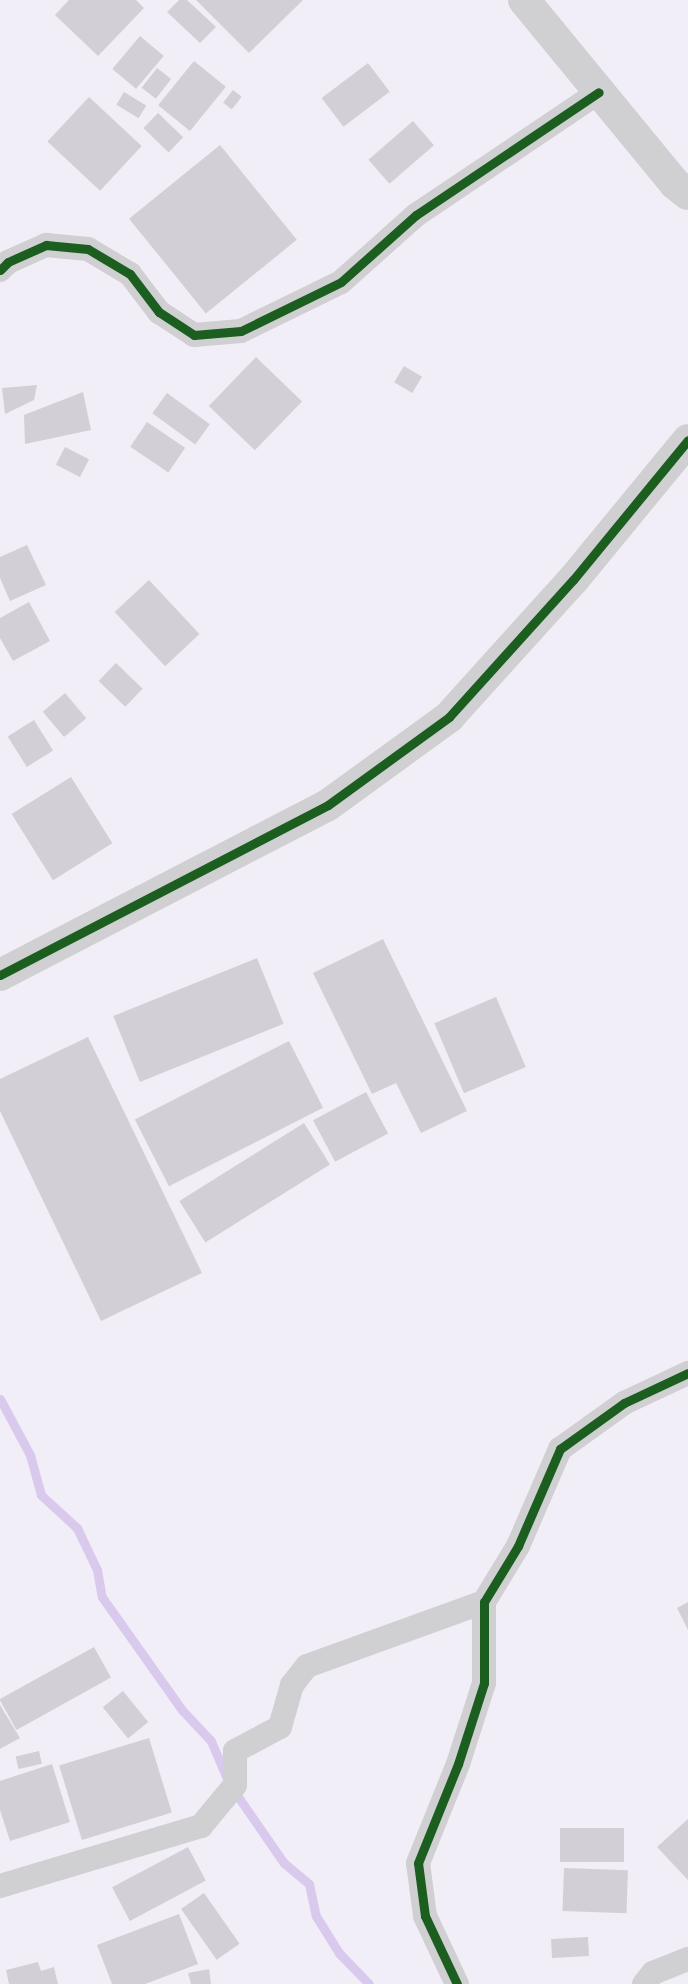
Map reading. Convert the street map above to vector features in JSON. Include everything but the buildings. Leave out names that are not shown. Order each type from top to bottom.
[{"type":"street","points":[[524,0],[675,184],[688,194]]},
{"type":"street","points":[[0,270],[8,262],[46,245],[88,249],[130,273],[159,312],[194,335],[241,331],[342,282],[416,215],[599,92]]},
{"type":"street","points":[[0,975],[328,805],[449,717],[573,580],[688,440]]},
{"type":"street","points":[[457,1984],[425,1916],[418,1863],[458,1764],[483,1683],[483,1602],[518,1546],[560,1449],[624,1403],[688,1373]]},
{"type":"street","points":[[0,1886],[201,1826],[235,1785],[235,1751],[280,1727],[292,1685],[307,1666],[483,1602]]},
{"type":"street","points":[[644,1984],[653,1973],[688,1959]]},
{"type":"waterway","points":[[0,1399],[30,1455],[41,1495],[77,1528],[97,1570],[102,1597],[182,1710],[211,1741],[226,1776]]},
{"type":"waterway","points":[[232,1788],[284,1863],[309,1884],[316,1916],[339,1953],[369,1984]]},
{"type":"cycle path","points":[[0,270],[8,262],[46,245],[88,249],[130,274],[159,312],[194,335],[241,331],[341,282],[416,215],[599,92]]},
{"type":"cycle path","points":[[0,975],[328,805],[449,717],[573,580],[688,440]]},
{"type":"cycle path","points":[[457,1984],[425,1916],[418,1863],[458,1764],[484,1683],[484,1602],[518,1546],[560,1449],[624,1403],[688,1373]]}]
